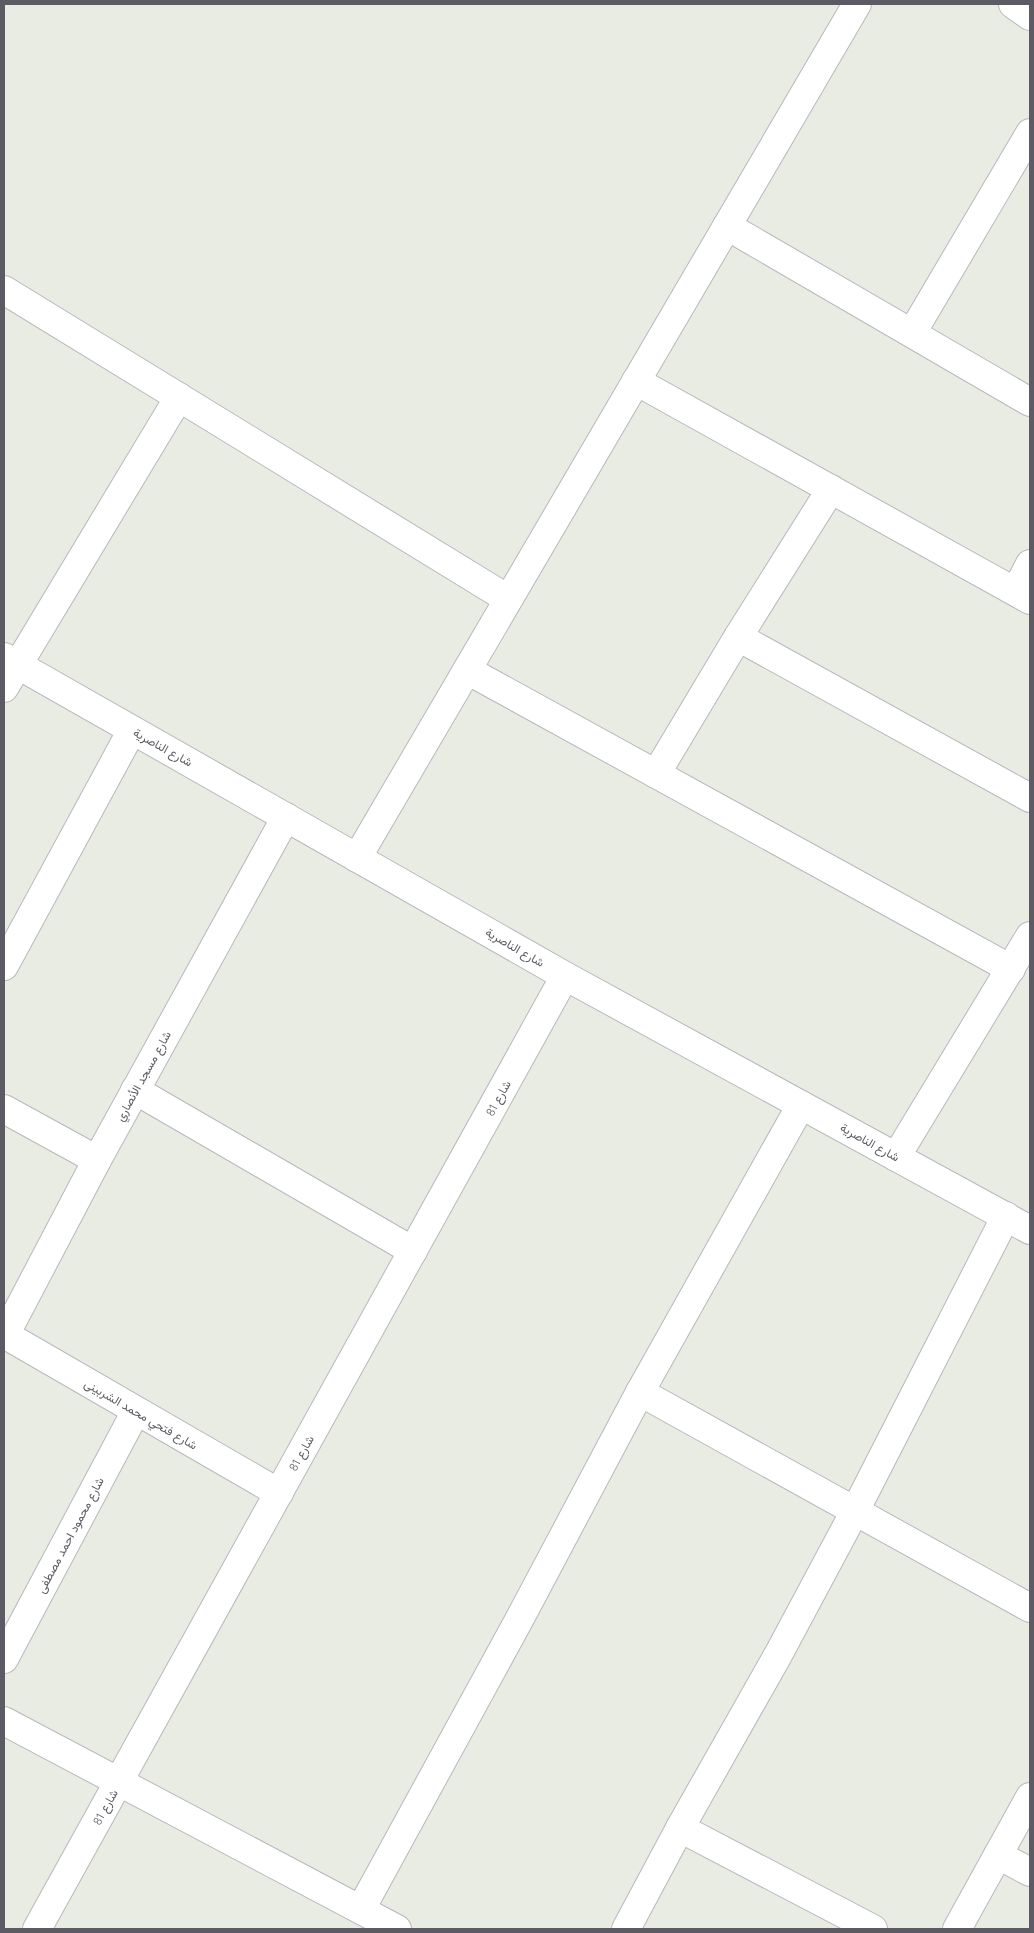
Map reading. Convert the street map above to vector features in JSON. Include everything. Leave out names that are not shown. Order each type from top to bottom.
[{"type":"street","points":[[357,858],[857,4]]},
{"type":"street","points":[[1014,4],[1030,16]]},
{"type":"street","points":[[912,333],[1030,133]]},
{"type":"street","points":[[727,226],[1030,402]]},
{"type":"street","points":[[4,290],[508,599]]},
{"type":"street","points":[[636,381],[1023,596],[1030,564]]},
{"type":"street","points":[[4,688],[11,661],[179,397]]},
{"type":"street","points":[[656,774],[738,637],[831,489]]},
{"type":"street","points":[[738,637],[1030,798]]},
{"type":"street","name":"شارع الناصرية","points":[[11,661],[565,976],[1030,1230]]},
{"type":"street","points":[[467,670],[1011,969]]},
{"type":"street","points":[[4,966],[132,730]]},
{"type":"street","name":"شارع مسجد الأنصاري","points":[[4,1335],[135,1090],[286,817]]},
{"type":"street","points":[[896,1157],[1030,936]]},
{"type":"street","name":"شارع 81","points":[[37,1929],[565,976]]},
{"type":"street","points":[[135,1090],[413,1251]]},
{"type":"street","points":[[361,1909],[520,1620],[640,1392],[801,1105]]},
{"type":"street","points":[[4,1108],[97,1160]]},
{"type":"street","points":[[626,1929],[680,1828],[778,1655],[855,1511],[1006,1216]]},
{"type":"street","name":"شارع فتحي محمد الشربينى","points":[[4,1335],[279,1493]]},
{"type":"street","points":[[640,1392],[1030,1608]]},
{"type":"street","name":"شارع محمود احمد مصطفى","points":[[4,1659],[136,1411]]},
{"type":"street","points":[[4,1721],[396,1929]]},
{"type":"street","points":[[957,1929],[1030,1797]]},
{"type":"street","points":[[680,1828],[873,1929]]},
{"type":"street","points":[[998,1855],[1030,1872]]}]
